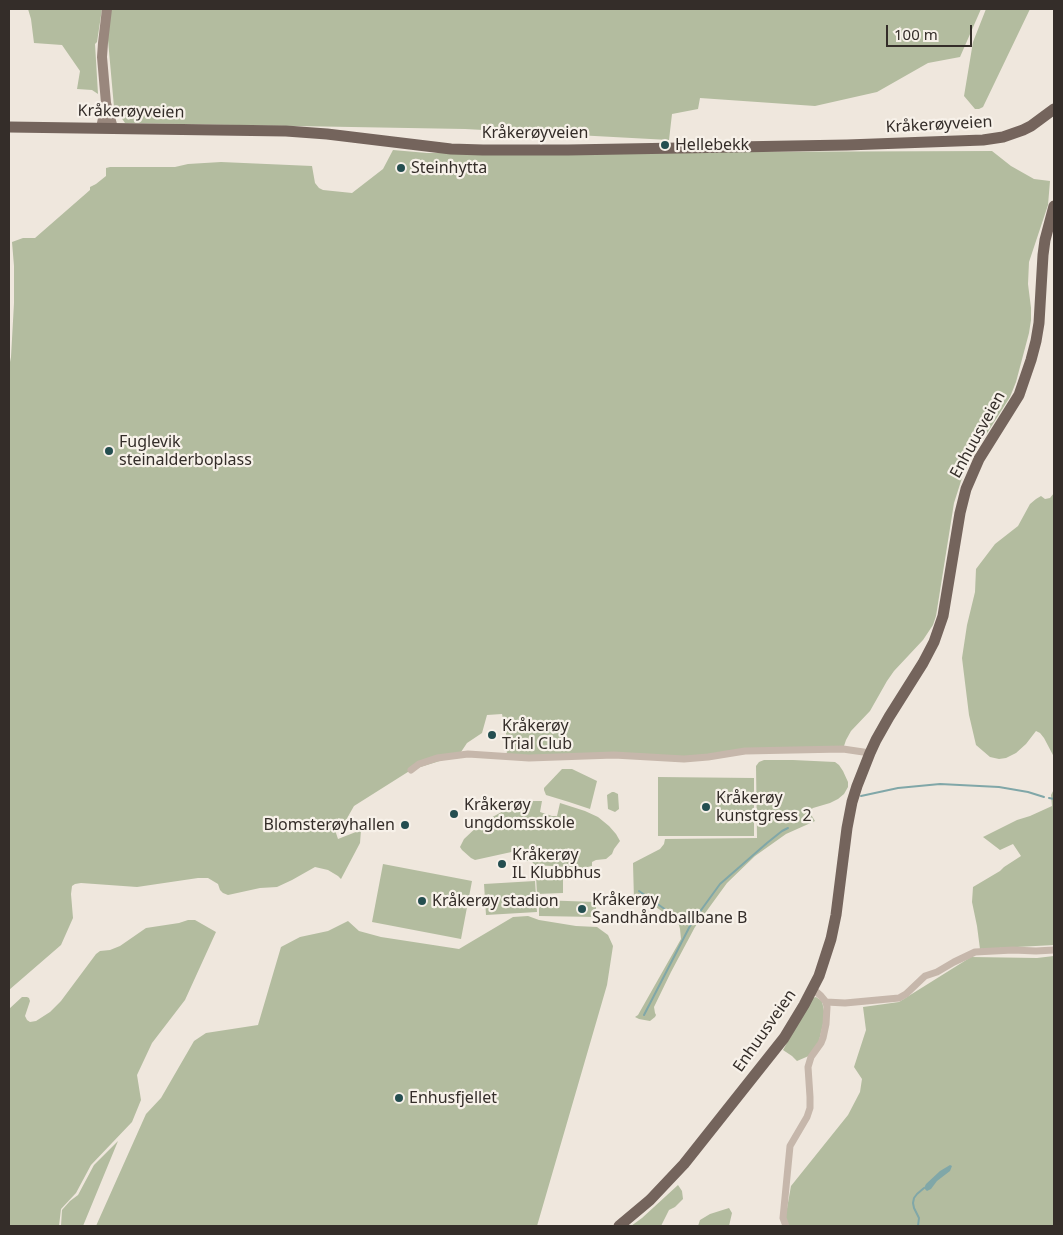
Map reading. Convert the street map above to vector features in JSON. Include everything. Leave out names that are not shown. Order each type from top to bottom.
[{"type":"main road","points":[[107,9],[102,43],[106,103],[114,128]]},
{"type":"main road","points":[[101,128],[106,103]]},
{"type":"main road","name":"Kråkerøyveien","points":[[9,127],[286,131],[436,147],[483,150],[559,150],[962,142],[993,139],[1023,130],[1054,109]]},
{"type":"main road","name":"Enhuusveien","points":[[619,1226],[650,1200],[684,1164],[784,1038],[813,989],[824,963],[831,939],[836,915],[844,844],[857,786],[870,753],[889,717],[934,642],[943,616],[960,513],[966,489],[980,459],[1019,394],[1025,379],[1038,332],[1043,255],[1054,206]]},
{"type":"street","points":[[411,770],[419,764],[436,758],[468,754],[529,758],[614,755],[684,759],[708,757],[745,750],[843,749],[870,753]]},
{"type":"street","points":[[826,1002],[845,1003],[899,998],[925,976],[937,972],[975,952],[1054,950]]},
{"type":"street","points":[[786,1226],[783,1218],[788,1155],[790,1146],[807,1117],[810,1108],[808,1066],[811,1057],[823,1038],[827,1012],[826,1002],[813,989]]},
{"type":"green space","points":[[28,9],[102,9],[97,42],[95,44],[98,94],[92,90],[77,89],[80,71],[62,45],[34,43]]},
{"type":"green space","points":[[111,9],[981,9],[960,57],[928,63],[877,92],[815,106],[700,98],[698,109],[672,114],[669,140],[465,129],[125,123],[114,107],[107,29]]},
{"type":"green space","points":[[986,9],[1030,9],[983,107],[975,109],[964,96],[973,42]]},
{"type":"green space","points":[[393,150],[427,153],[992,151],[1011,166],[1034,179],[1050,181],[1048,205],[1029,262],[1028,284],[1031,320],[1029,333],[1010,397],[970,460],[962,478],[954,503],[933,625],[923,640],[894,671],[870,711],[851,731],[843,749],[745,751],[708,757],[507,757],[506,733],[502,714],[487,715],[482,733],[467,743],[459,755],[411,770],[354,806],[346,820],[335,830],[338,839],[361,830],[360,843],[341,879],[328,870],[315,867],[277,887],[260,888],[228,895],[220,890],[218,884],[208,878],[137,887],[75,884],[72,886],[71,894],[73,918],[61,945],[9,990],[9,367],[14,303],[12,242],[23,238],[35,238],[90,190],[90,187],[106,176],[106,168],[110,167],[175,167],[188,164],[221,162],[312,166],[315,183],[319,188],[352,193],[383,169]]},
{"type":"green space","points":[[1054,493],[1054,757],[1044,738],[1036,731],[1016,753],[1006,758],[990,757],[976,745],[969,715],[962,658],[975,592],[976,569],[995,544],[1018,526],[1030,504],[1041,496],[1045,499],[1050,498]]},
{"type":"green space","points":[[764,760],[835,762],[843,771],[848,787],[838,799],[809,811],[815,821],[786,834],[755,856],[727,883],[695,927],[654,1007],[655,1017],[650,1021],[639,1019],[635,1017],[638,1015],[681,939],[679,925],[672,918],[644,899],[634,900],[633,863],[660,849],[665,839],[757,838],[756,766]]},
{"type":"green space","points":[[562,769],[572,769],[597,781],[590,809],[546,795],[544,788]]},
{"type":"green space","name":"Kråkerøy kunstgress 2","points":[[658,777],[754,778],[754,836],[658,836]]},
{"type":"green space","points":[[1054,789],[1054,945],[980,949],[972,902],[973,887],[1021,856],[1013,844],[1000,850],[983,837],[1017,820],[1052,806],[1051,795]]},
{"type":"green space","points":[[612,792],[618,794],[619,809],[615,812],[608,809],[607,795]]},
{"type":"green space","points":[[542,801],[540,812],[552,816],[557,816],[560,803],[585,811],[598,817],[609,826],[620,841],[612,854],[606,859],[596,860],[592,862],[592,866],[583,868],[535,865],[531,861],[526,861],[527,852],[520,848],[516,851],[475,860],[462,850],[460,847],[464,839],[480,824],[514,805]]},
{"type":"green space","name":"Kråkerøy stadion","points":[[383,864],[472,881],[461,939],[372,922]]},
{"type":"green space","points":[[563,874],[563,893],[537,894],[536,876]]},
{"type":"green space","points":[[535,881],[537,912],[486,915],[484,884]]},
{"type":"green space","points":[[539,900],[596,902],[596,917],[539,916]]},
{"type":"green space","points":[[528,916],[539,920],[576,926],[597,927],[608,935],[613,946],[607,985],[537,1226],[96,1226],[146,1114],[161,1098],[194,1041],[206,1033],[258,1025],[281,947],[300,937],[328,931],[348,921],[359,931],[381,937],[459,949],[513,917]]},
{"type":"green space","points":[[195,920],[216,932],[185,1000],[152,1043],[137,1075],[141,1100],[132,1122],[91,1165],[76,1193],[61,1209],[59,1226],[9,1226],[9,1009],[22,997],[27,997],[30,1001],[25,1016],[30,1022],[36,1021],[50,1012],[61,1001],[100,951],[120,946],[146,928]]},
{"type":"green space","points":[[1054,956],[1054,1226],[782,1226],[791,1186],[848,1115],[860,1092],[862,1079],[854,1067],[866,1030],[863,1007],[899,1002],[971,957],[1037,958]]},
{"type":"green space","points":[[816,997],[822,1001],[825,1016],[819,1041],[811,1055],[797,1061],[783,1050],[812,998]]},
{"type":"green space","points":[[118,1141],[83,1226],[61,1226],[62,1210],[78,1195],[94,1165]]},
{"type":"green space","points":[[678,1185],[682,1191],[683,1199],[669,1210],[661,1226],[631,1226],[642,1218]]},
{"type":"green space","points":[[729,1208],[732,1213],[729,1226],[698,1226],[700,1220],[710,1214]]},
{"type":"water","points":[[950,1165],[952,1166],[950,1171],[937,1181],[931,1189],[927,1191],[924,1188],[940,1171]]},
{"type":"waterway","points":[[861,796],[898,788],[940,784],[999,787],[1044,797]]},
{"type":"waterway","points":[[1049,798],[1054,799]]},
{"type":"waterway","points":[[644,1015],[691,924],[720,884],[767,843],[788,828]]},
{"type":"waterway","points":[[639,891],[676,917],[691,924]]},
{"type":"waterway","points":[[918,1226],[919,1218],[913,1203],[914,1198],[924,1188]]},
{"type":"place","name":"Hellebekk","points":[[665,145]]},
{"type":"place","name":"Steinhytta","points":[[401,168]]},
{"type":"place","name":"Fuglevik steinalderboplass","points":[[109,451]]},
{"type":"place","name":"Kråkerøy Trial Club","points":[[492,735]]},
{"type":"place","name":"Kråkerøy kunstgress 2","points":[[706,807]]},
{"type":"place","name":"Kråkerøy ungdomsskole","points":[[454,814]]},
{"type":"place","name":"Blomsterøyhallen","points":[[405,825]]},
{"type":"place","name":"Kråkerøy IL Klubbhus","points":[[502,864]]},
{"type":"place","name":"Kråkerøy stadion","points":[[422,901]]},
{"type":"place","name":"Kråkerøy Sandhåndballbane B","points":[[582,909]]},
{"type":"place","name":"Enhusfjellet","points":[[399,1098]]}]
